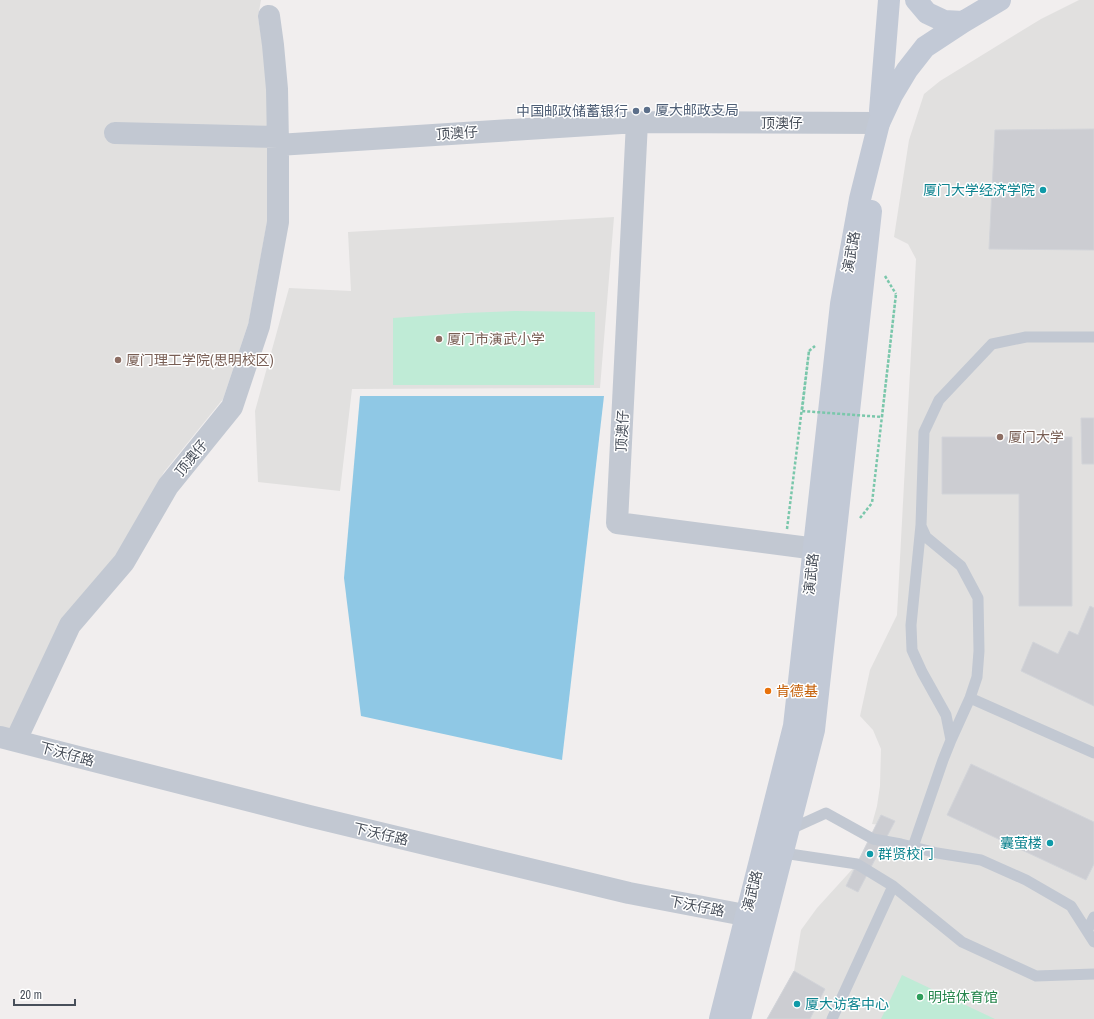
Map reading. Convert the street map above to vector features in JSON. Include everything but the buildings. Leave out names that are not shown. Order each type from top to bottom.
[{"type":"main road","name":"演武路","points":[[740,1019],[756,917],[794,726],[824,550],[868,246],[888,0]]},
{"type":"main road","points":[[916,0],[927,14],[944,21],[963,22]]},
{"type":"main road","points":[[879,123],[892,95],[907,70],[925,47],[1000,0]]},
{"type":"main road","name":"演武路","points":[[720,1019],[756,917],[783,853],[814,730],[824,550]]},
{"type":"street","name":"顶澳仔","points":[[8,739],[70,625],[124,562],[168,486],[232,406],[260,326],[278,222],[277,89],[269,16]]},
{"type":"street","name":"顶澳仔","points":[[278,141],[637,122],[879,123]]},
{"type":"street","name":"顶澳仔","points":[[637,122],[617,523],[824,550]]},
{"type":"street","points":[[115,133],[278,141]]},
{"type":"street","name":"下沃仔路","points":[[8,739],[309,816],[629,892],[756,917]]},
{"type":"lane","points":[[951,740],[946,715],[922,672],[912,650],[911,625],[921,526],[924,432],[939,400],[992,344],[1026,337],[1094,337]]},
{"type":"lane","points":[[913,847],[943,760],[970,698],[977,677],[979,650],[978,598],[961,566],[926,537],[921,526]]},
{"type":"lane","points":[[970,698],[1094,753]]},
{"type":"lane","points":[[796,800],[793,828],[826,813],[873,839],[937,853],[981,860],[1026,880],[1071,906],[1094,942]]},
{"type":"lane","points":[[783,853],[857,864],[892,886],[962,942],[1036,976],[1094,974]]},
{"type":"lane","points":[[832,1019],[892,886]]},
{"type":"lane","points":[[1087,931],[1094,917]]},
{"type":"path","points":[[872,503],[896,294]]},
{"type":"path","points":[[787,529],[809,351],[802,411],[882,417],[895,302]]},
{"type":"shaded area","name":"厦门理工学院(思明校区)","points":[[0,0],[261,0],[258,17],[268,96],[267,222],[249,321],[223,399],[164,472],[117,558],[21,724],[0,733]]},
{"type":"shaded area","name":"厦门大学","points":[[1079,0],[1094,0],[1094,1019],[767,1019],[794,971],[801,930],[817,908],[857,864],[881,825],[872,824],[880,786],[881,749],[873,730],[860,716],[870,670],[897,615],[916,259],[908,244],[894,237],[909,140],[924,94],[940,81],[1041,19]]},
{"type":"shaded area","name":"厦门市演武小学","points":[[614,217],[600,388],[352,389],[340,491],[258,482],[255,411],[289,288],[351,291],[348,232]]},
{"type":"green space","points":[[515,311],[595,312],[594,385],[393,385],[393,318]]},
{"type":"green space","name":"明培体育馆","points":[[902,975],[995,1019],[881,1019]]},
{"type":"water","points":[[360,396],[604,396],[562,760],[361,716],[344,578]]},
{"type":"place","name":"厦大邮政支局","points":[[647,110]]},
{"type":"place","name":"中国邮政储蓄银行","points":[[636,111]]},
{"type":"place","name":"厦门大学经济学院","points":[[1043,190]]},
{"type":"place","name":"厦门市演武小学","points":[[439,339]]},
{"type":"place","name":"厦门理工学院(思明校区)","points":[[118,360]]},
{"type":"place","name":"厦门大学","points":[[1000,437]]},
{"type":"place","name":"肯德基","points":[[768,691]]},
{"type":"place","name":"囊萤楼","points":[[1050,843]]},
{"type":"place","name":"群贤校门","points":[[870,854]]},
{"type":"place","name":"明培体育馆","points":[[920,997]]},
{"type":"place","name":"厦大访客中心","points":[[797,1004]]}]
